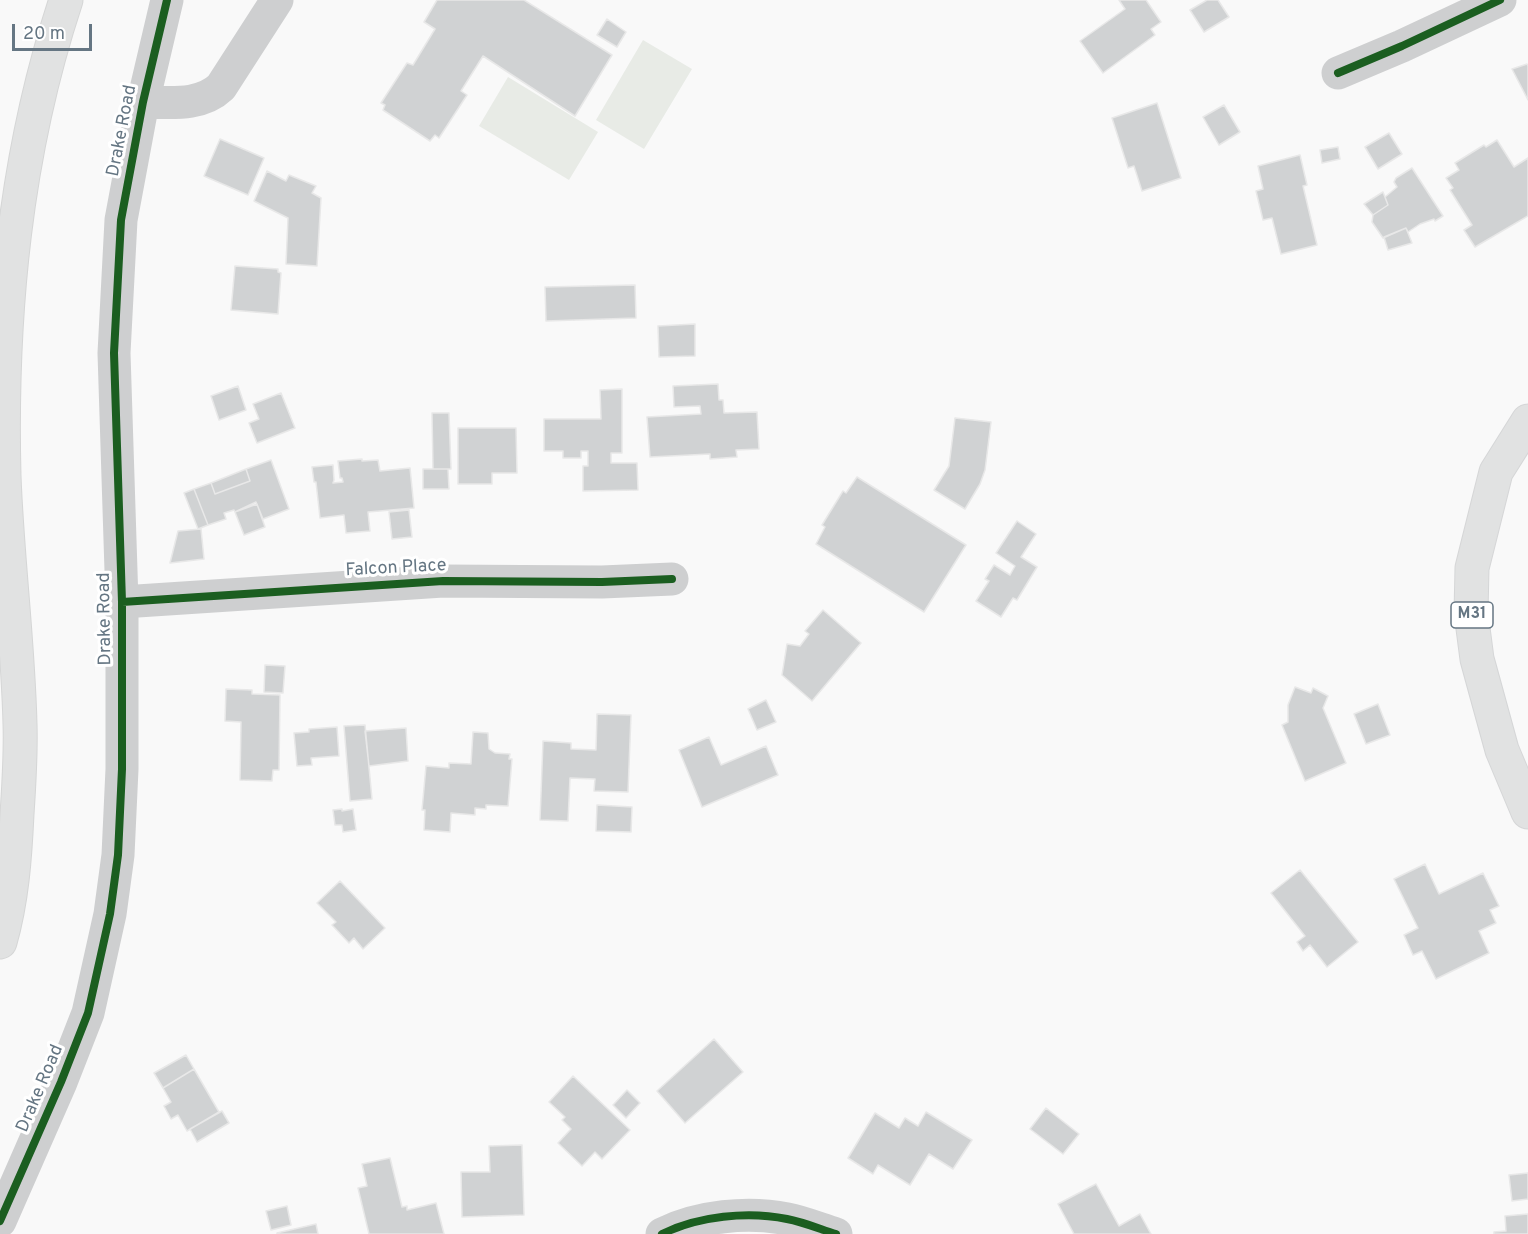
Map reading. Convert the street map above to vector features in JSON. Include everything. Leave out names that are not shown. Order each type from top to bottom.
[{"type":"main road","points":[[0,942],[15,864],[20,724],[4,476],[3,378],[8,273],[19,189],[55,33],[66,0]]},
{"type":"main road","name":"M31","points":[[1528,421],[1496,472],[1472,568],[1471,613],[1477,659],[1502,750],[1528,812]]},
{"type":"street","name":"Drake Road","points":[[0,1221],[61,1082],[88,1012],[110,914],[118,855],[122,769],[122,602],[115,342],[121,219],[143,102],[167,0]]},
{"type":"street","points":[[143,102],[189,102],[213,95],[221,87],[277,0]]},
{"type":"street","points":[[1338,73],[1500,0]]},
{"type":"street","name":"Falcon Place","points":[[122,602],[442,581],[602,582],[672,579]]},
{"type":"street","points":[[662,1234],[676,1227],[736,1214],[786,1219],[836,1234]]},
{"type":"shaded area","points":[[643,40],[692,69],[644,149],[596,120]]},
{"type":"shaded area","points":[[508,77],[598,132],[569,180],[479,126]]},
{"type":"building","points":[[437,0],[524,0],[612,55],[575,116],[483,56],[461,91],[467,95],[439,138],[435,135],[430,141],[383,110],[385,105],[381,103],[407,63],[413,65],[435,29],[424,22]]},
{"type":"building","points":[[1119,0],[1146,0],[1161,22],[1151,29],[1155,35],[1103,73],[1080,41],[1125,9]]},
{"type":"building","points":[[1207,0],[1218,0],[1229,17],[1204,32],[1190,10]]},
{"type":"building","points":[[607,19],[626,32],[617,47],[597,35]]},
{"type":"building","points":[[1527,64],[1528,66],[1528,100],[1512,69]]},
{"type":"building","points":[[1157,103],[1181,178],[1142,191],[1134,166],[1128,168],[1112,118]]},
{"type":"building","points":[[1224,105],[1240,132],[1219,145],[1203,117]]},
{"type":"building","points":[[1389,133],[1402,154],[1378,169],[1365,147]]},
{"type":"building","points":[[220,139],[264,158],[248,195],[204,176]]},
{"type":"building","points":[[1497,140],[1514,167],[1528,158],[1528,216],[1475,247],[1464,230],[1472,225],[1450,190],[1453,188],[1446,178],[1459,170],[1455,163],[1484,145],[1486,147]]},
{"type":"building","points":[[1338,147],[1340,159],[1322,163],[1320,150]]},
{"type":"building","points":[[1300,155],[1307,185],[1303,186],[1317,245],[1281,254],[1272,218],[1263,220],[1256,191],[1263,189],[1258,166]]},
{"type":"building","points":[[1412,168],[1443,216],[1435,221],[1434,219],[1420,224],[1408,232],[1406,228],[1383,238],[1372,222],[1373,215],[1388,205],[1385,197],[1397,187],[1394,182],[1396,178]]},
{"type":"building","points":[[267,171],[286,181],[289,175],[316,186],[312,193],[321,198],[317,266],[286,264],[288,218],[254,201]]},
{"type":"building","points":[[1383,192],[1388,205],[1373,215],[1364,204]]},
{"type":"building","points":[[1406,228],[1412,243],[1388,250],[1384,237]]},
{"type":"building","points":[[235,266],[278,269],[281,273],[278,314],[231,310]]},
{"type":"building","points":[[635,285],[636,318],[546,321],[545,287]]},
{"type":"building","points":[[695,324],[695,356],[659,357],[658,326]]},
{"type":"building","points":[[718,384],[719,400],[723,400],[724,413],[757,412],[759,449],[736,450],[737,457],[710,459],[710,454],[650,457],[647,417],[701,414],[700,406],[674,407],[673,386]]},
{"type":"building","points":[[238,386],[246,410],[219,420],[211,396]]},
{"type":"building","points":[[622,389],[622,453],[611,453],[611,463],[637,463],[638,490],[583,491],[583,466],[588,466],[588,451],[581,451],[581,458],[563,458],[563,451],[544,451],[544,419],[601,419],[600,390]]},
{"type":"building","points":[[281,393],[295,428],[257,443],[249,423],[259,419],[253,404]]},
{"type":"building","points":[[432,413],[449,413],[451,469],[433,469]]},
{"type":"building","points":[[955,418],[991,422],[985,470],[980,484],[965,509],[934,490],[949,466]]},
{"type":"building","points":[[458,428],[516,428],[517,473],[492,473],[492,484],[458,484]]},
{"type":"building","points":[[362,459],[362,461],[378,460],[380,471],[410,468],[414,508],[368,512],[370,531],[346,533],[344,515],[320,518],[312,467],[333,465],[333,483],[343,482],[340,478],[338,461]]},
{"type":"building","points":[[271,460],[289,509],[263,519],[256,502],[235,512],[234,510],[224,513],[226,519],[208,525],[194,489],[211,483],[215,494],[250,481],[246,469]]},
{"type":"building","points":[[246,469],[250,481],[215,494],[211,483]]},
{"type":"building","points":[[423,469],[448,469],[449,489],[423,489]]},
{"type":"building","points":[[857,477],[966,545],[924,612],[816,544],[825,527],[822,525],[843,491],[846,493]]},
{"type":"building","points":[[194,489],[208,525],[198,529],[184,493]]},
{"type":"building","points":[[257,504],[265,527],[244,535],[235,512]]},
{"type":"building","points":[[409,510],[412,537],[392,539],[389,512]]},
{"type":"building","points":[[1017,521],[1036,534],[1021,557],[1037,567],[1017,600],[1013,598],[1001,617],[976,601],[989,581],[985,579],[994,565],[1010,575],[1015,566],[996,553]]},
{"type":"building","points":[[201,529],[204,559],[170,563],[178,531]]},
{"type":"building","points":[[823,610],[861,643],[812,701],[782,675],[787,644],[800,646],[809,634],[805,631]]},
{"type":"building","points":[[265,665],[285,666],[283,693],[264,692]]},
{"type":"building","points":[[1295,687],[1311,693],[1313,688],[1328,696],[1323,708],[1346,763],[1305,781],[1282,725],[1288,722],[1288,705]]},
{"type":"building","points":[[226,689],[252,690],[252,694],[280,695],[279,770],[273,770],[272,781],[240,780],[241,722],[225,721]]},
{"type":"building","points":[[766,700],[776,722],[757,730],[748,709]]},
{"type":"building","points":[[1378,704],[1390,735],[1366,744],[1354,714]]},
{"type":"building","points":[[597,714],[631,715],[628,792],[594,791],[595,779],[570,778],[568,821],[540,820],[543,741],[571,743],[571,749],[596,750]]},
{"type":"building","points":[[365,725],[372,799],[350,801],[344,726]]},
{"type":"building","points":[[337,727],[339,756],[311,758],[312,765],[297,766],[294,733],[309,732],[309,729]]},
{"type":"building","points":[[406,728],[408,761],[369,766],[365,731]]},
{"type":"building","points":[[473,732],[488,733],[489,749],[495,753],[510,754],[509,759],[512,759],[508,806],[486,805],[486,809],[475,808],[475,815],[451,813],[450,832],[424,830],[425,810],[422,810],[426,766],[449,768],[449,763],[471,764]]},
{"type":"building","points":[[709,737],[721,765],[766,746],[778,775],[702,807],[679,750]]},
{"type":"building","points":[[597,805],[632,807],[631,832],[596,831]]},
{"type":"building","points":[[342,809],[342,811],[353,809],[356,830],[343,832],[342,825],[335,825],[333,810]]},
{"type":"building","points":[[1425,864],[1439,894],[1483,873],[1499,906],[1490,910],[1496,923],[1479,931],[1489,953],[1436,979],[1422,951],[1413,955],[1404,935],[1418,928],[1394,879]]},
{"type":"building","points":[[1300,870],[1358,942],[1327,967],[1310,945],[1303,951],[1297,942],[1305,936],[1271,893]]},
{"type":"building","points":[[340,881],[385,928],[363,949],[354,938],[349,943],[332,925],[336,922],[317,903]]},
{"type":"building","points":[[714,1039],[743,1072],[685,1123],[657,1091]]},
{"type":"building","points":[[186,1055],[194,1069],[163,1088],[154,1073]]},
{"type":"building","points":[[194,1069],[219,1112],[187,1131],[178,1115],[171,1119],[164,1106],[171,1102],[163,1088]]},
{"type":"building","points":[[573,1076],[630,1130],[602,1159],[595,1152],[582,1166],[558,1143],[571,1129],[562,1120],[565,1117],[549,1102]]},
{"type":"building","points":[[627,1090],[640,1103],[626,1118],[613,1105]]},
{"type":"building","points":[[1046,1108],[1079,1134],[1063,1154],[1030,1129]]},
{"type":"building","points":[[222,1111],[229,1123],[197,1142],[190,1129]]},
{"type":"building","points":[[926,1112],[972,1140],[953,1169],[929,1154],[910,1185],[878,1165],[873,1174],[848,1158],[875,1113],[899,1128],[905,1118],[918,1126]]},
{"type":"building","points":[[522,1145],[524,1215],[462,1217],[461,1172],[490,1172],[489,1146]]},
{"type":"building","points":[[390,1158],[402,1207],[407,1206],[407,1210],[436,1203],[444,1234],[369,1234],[358,1188],[367,1186],[362,1164]]},
{"type":"building","points":[[1528,1173],[1528,1199],[1512,1201],[1509,1175]]},
{"type":"building","points":[[1096,1184],[1119,1226],[1140,1214],[1151,1234],[1074,1234],[1058,1204]]},
{"type":"building","points":[[287,1206],[291,1225],[271,1230],[266,1211]]},
{"type":"building","points":[[1528,1214],[1528,1234],[1494,1234],[1494,1232],[1506,1231],[1505,1216]]},
{"type":"building","points":[[316,1224],[318,1234],[277,1234],[277,1233]]},
{"type":"cycle path","points":[[0,1221],[61,1082],[88,1013],[110,914],[118,855],[122,769],[122,602],[114,353],[121,220],[143,102],[167,0]]},
{"type":"cycle path","points":[[1338,73],[1500,0]]},
{"type":"cycle path","points":[[122,602],[443,581],[602,582],[672,579]]},
{"type":"cycle path","points":[[662,1234],[707,1219],[740,1215],[793,1220],[836,1234]]}]
